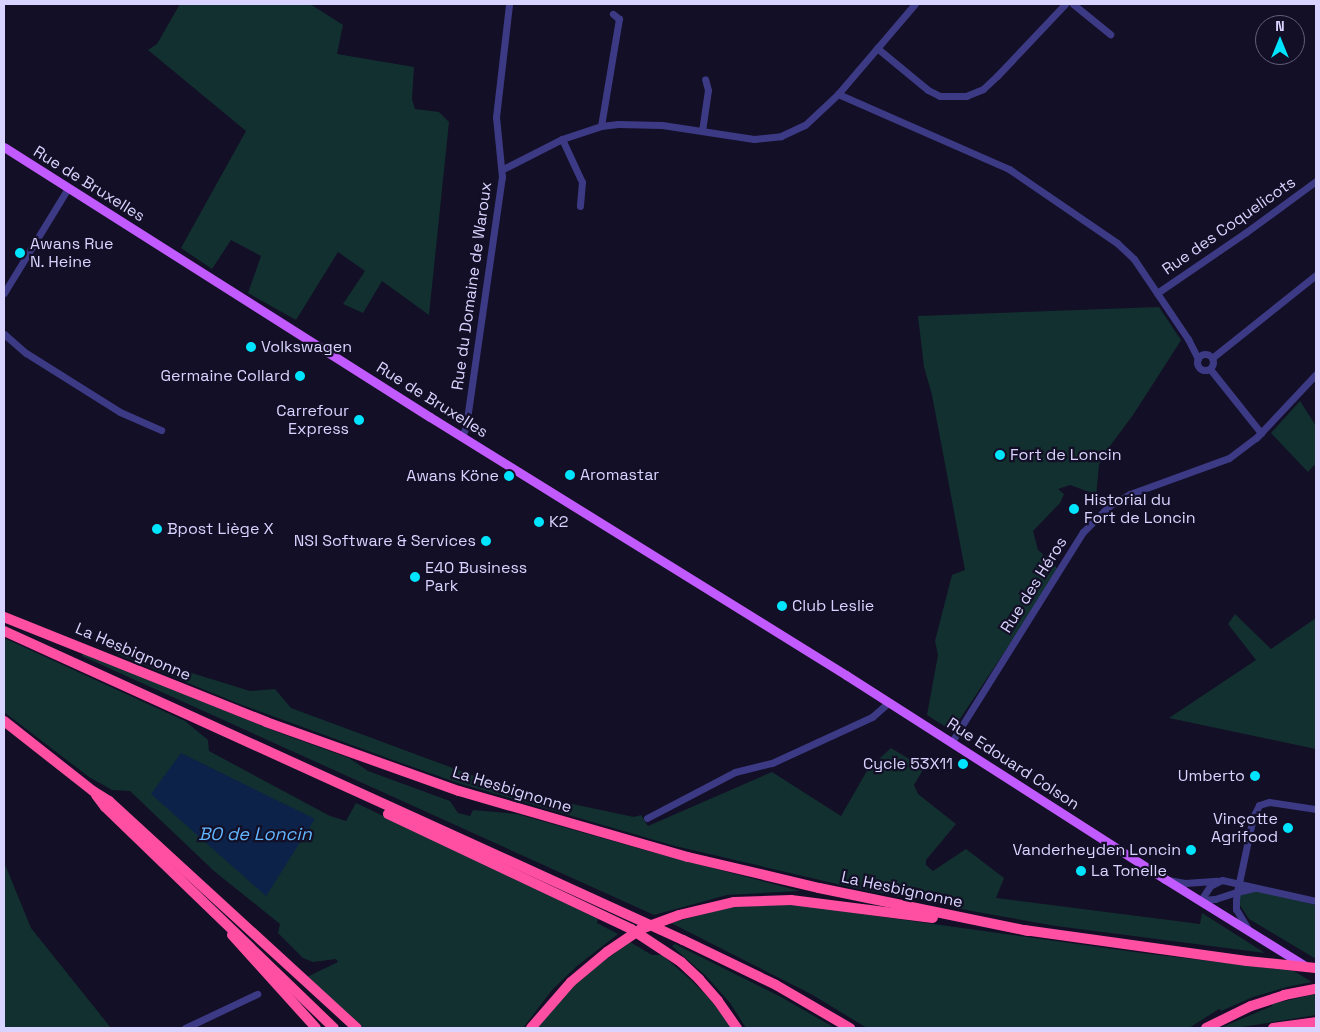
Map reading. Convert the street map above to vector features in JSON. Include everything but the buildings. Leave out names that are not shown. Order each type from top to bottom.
[{"type":"highway","name":"La Hesbignonne","points":[[4,617],[266,722],[354,755],[476,796],[688,857],[819,888],[1029,931]]},
{"type":"highway","points":[[4,631],[683,940],[776,985],[850,1028]]},
{"type":"highway","points":[[4,721],[92,791],[109,801],[357,1028]]},
{"type":"highway","points":[[313,773],[324,783],[612,920],[664,950],[699,978],[737,1028]]},
{"type":"highway","points":[[92,791],[105,807],[334,1028]]},
{"type":"highway","points":[[531,1028],[571,982],[607,952],[642,929],[679,915],[734,902],[791,900],[1247,961],[1316,968]]},
{"type":"highway","points":[[228,924],[233,938],[316,1028]]},
{"type":"highway","points":[[1206,1028],[1238,1011],[1284,996],[1316,989]]},
{"type":"highway","points":[[1273,1028],[1316,1022]]},
{"type":"main road","name":"Rue de Bruxelles","points":[[4,148],[462,437],[846,674]]},
{"type":"main road","name":"Rue Edouard Colson","points":[[846,674],[951,743],[1316,972]]},
{"type":"street","name":"Rue du Domaine de Waroux","points":[[462,437],[466,426],[503,169],[496,117],[509,4]]},
{"type":"street","name":"Rue du Domaine de Waroux","points":[[503,169],[562,139],[602,126],[642,123],[754,139],[781,136],[805,125],[838,94],[915,4]]},
{"type":"street","points":[[878,48],[928,90],[940,96],[966,96],[983,89],[1065,4]]},
{"type":"street","points":[[1073,4],[1110,34]]},
{"type":"street","points":[[602,126],[619,19],[613,14]]},
{"type":"street","points":[[702,131],[708,90],[705,79]]},
{"type":"street","points":[[838,94],[1009,169],[1033,184],[1077,218],[1117,243],[1134,259],[1157,293],[1198,359],[1197,364],[1200,369],[1210,369]]},
{"type":"street","points":[[562,139],[582,182],[580,206]]},
{"type":"street","name":"Rue des Coquelicots","points":[[1157,293],[1245,233],[1316,181]]},
{"type":"street","points":[[4,293],[68,188]]},
{"type":"street","points":[[1212,358],[1316,275]]},
{"type":"street","points":[[4,334],[26,354],[120,412],[161,430]]},
{"type":"street","points":[[4,340],[13,343]]},
{"type":"street","points":[[1198,359],[1204,354],[1212,358]]},
{"type":"street","points":[[1210,369],[1213,363],[1212,358]]},
{"type":"street","points":[[1210,369],[1261,433]]},
{"type":"street","name":"Rue des Héros","points":[[951,743],[1083,532],[1109,506],[1130,494],[1228,458],[1261,433],[1316,374]]},
{"type":"street","points":[[647,818],[735,772],[772,763],[872,717],[888,703]]},
{"type":"street","points":[[1248,929],[1236,910],[1237,892],[1253,816],[1260,805],[1269,802],[1316,808]]},
{"type":"street","points":[[1201,900],[1210,886],[1222,880]]},
{"type":"street","points":[[1169,881],[1185,883],[1222,880],[1239,882],[1257,888],[1316,901]]},
{"type":"street","points":[[1201,900],[1215,900],[1237,892],[1257,888]]},
{"type":"street","points":[[185,1028],[258,994]]},
{"type":"green space","points":[[180,4],[310,4],[343,25],[337,54],[414,67],[412,99],[415,109],[439,112],[449,122],[429,315],[382,281],[363,313],[343,304],[365,271],[338,252],[296,320],[248,293],[261,256],[231,240],[212,269],[181,248],[246,131],[148,50],[157,44]]},
{"type":"green space","points":[[1159,307],[1181,340],[1133,415],[1104,454],[1099,465],[1096,497],[1089,492],[1070,485],[1058,489],[1064,494],[1060,503],[1033,531],[1038,550],[1044,555],[1050,556],[1058,571],[952,731],[927,715],[938,655],[935,641],[952,575],[965,570],[932,395],[924,367],[918,316]]},
{"type":"green space","points":[[1300,401],[1316,426],[1316,468],[1314,465],[1308,472],[1271,433]]},
{"type":"green space","points":[[1235,614],[1271,649],[1316,618],[1316,749],[1169,718],[1256,660],[1228,624]]},
{"type":"green space","points":[[4,638],[185,721],[208,740],[209,751],[330,816],[346,821],[356,803],[598,919],[597,923],[618,934],[577,966],[552,990],[523,1028],[364,1028],[307,977],[338,962],[336,959],[313,962],[303,958],[278,933],[280,924],[214,871],[130,791],[112,790],[89,777],[4,712]]},
{"type":"green space","points":[[83,653],[277,732],[349,758],[368,771],[450,801],[458,813],[470,816],[473,810],[517,814],[800,891],[727,895],[654,915],[82,656]]},
{"type":"green space","points":[[127,653],[250,691],[275,689],[291,708],[477,777],[539,797],[634,817],[641,815],[648,826],[772,772],[841,816],[868,769],[891,748],[924,768],[914,785],[918,794],[956,824],[926,860],[926,865],[933,871],[966,849],[1004,878],[996,898],[1200,924],[1202,913],[1265,953],[1056,926],[977,912],[850,887],[675,846],[458,783],[237,703],[117,654]]},
{"type":"green space","points":[[4,862],[31,928],[111,1028],[4,1028]]},
{"type":"green space","points":[[1253,890],[1316,905],[1316,959],[1249,919],[1239,904],[1239,898],[1242,892]]},
{"type":"green space","points":[[766,903],[804,906],[1142,953],[1294,971],[1312,982],[1253,997],[1221,1011],[1219,1009],[1189,1028],[867,1028],[811,994],[671,923],[726,908]]},
{"type":"green space","points":[[630,942],[652,955],[662,955],[709,998],[732,1028],[537,1028],[577,981]]},
{"type":"green space","points":[[675,944],[781,997],[835,1028],[746,1028],[730,1003],[706,976],[672,946]]},
{"type":"green space","points":[[1316,994],[1316,1015],[1236,1028],[1220,1028],[1272,1006],[1272,1004]]},
{"type":"water","name":"BO de Loncin","points":[[181,753],[315,819],[266,896],[151,794]]},
{"type":"place","name":"Awans Rue N. Heine","points":[[20,253]]},
{"type":"place","name":"Volkswagen","points":[[251,347]]},
{"type":"place","name":"Germaine Collard","points":[[300,376]]},
{"type":"place","name":"Carrefour Express","points":[[359,420]]},
{"type":"place","name":"Fort de Loncin","points":[[1000,455]]},
{"type":"place","name":"Aromastar","points":[[570,475]]},
{"type":"place","name":"Awans Köne","points":[[509,476]]},
{"type":"place","name":"Historial du Fort de Loncin","points":[[1074,509]]},
{"type":"place","name":"K2","points":[[539,522]]},
{"type":"place","name":"Bpost Liège X","points":[[157,529]]},
{"type":"place","name":"NSI Software & Services","points":[[486,541]]},
{"type":"place","name":"E40 Business Park","points":[[415,577]]},
{"type":"place","name":"Club Leslie","points":[[782,606]]},
{"type":"place","name":"Cycle 53X11","points":[[963,764]]},
{"type":"place","name":"Umberto","points":[[1255,776]]},
{"type":"place","name":"Vinçotte Agrifood","points":[[1288,828]]},
{"type":"place","name":"Vanderheyden Loncin","points":[[1191,850]]},
{"type":"place","name":"La Tonelle","points":[[1081,871]]}]
